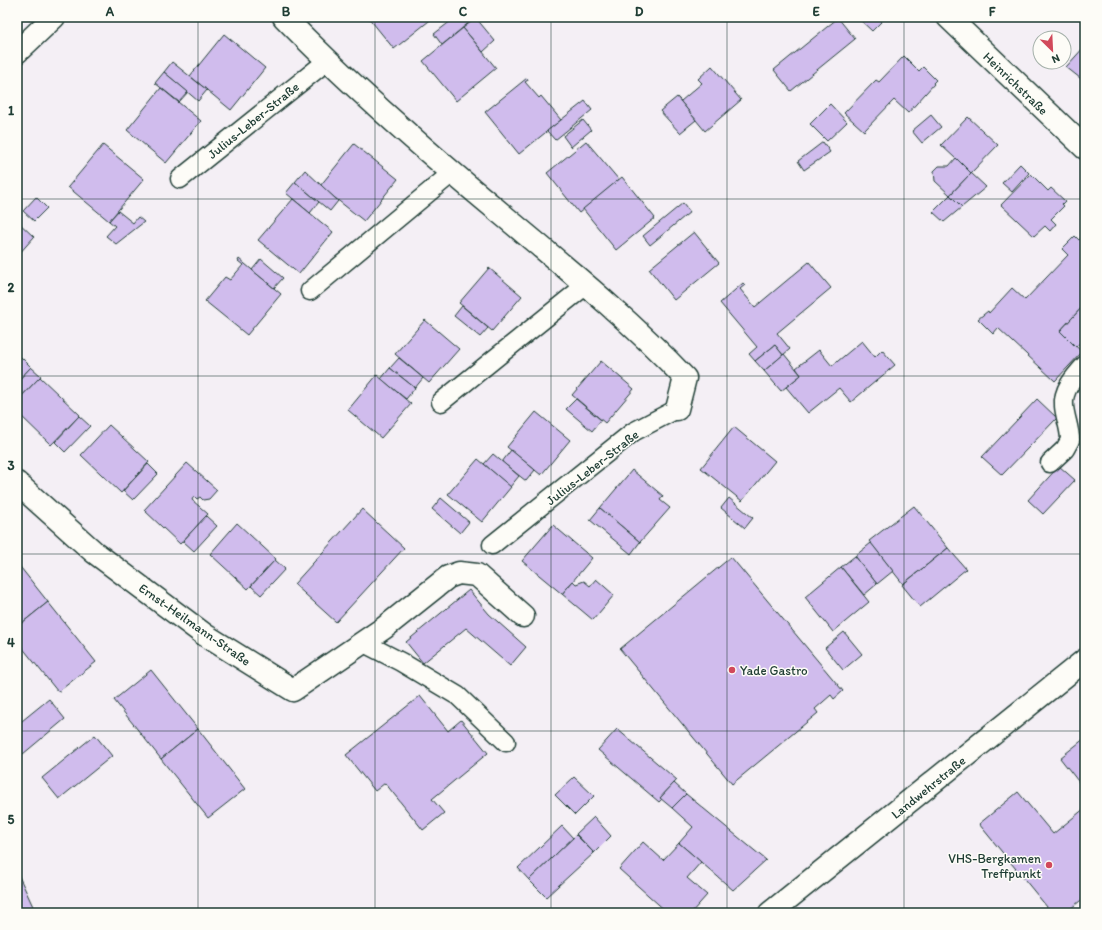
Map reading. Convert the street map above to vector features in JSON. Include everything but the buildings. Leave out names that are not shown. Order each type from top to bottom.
[{"type":"street","points":[[17,52],[54,17]]},
{"type":"street","name":"Julius-Leber-Straße","points":[[284,17],[327,61],[452,173],[586,285],[659,350],[685,378],[677,409]]},
{"type":"street","name":"Heinrichstraße","points":[[948,17],[1085,148]]},
{"type":"street","name":"Ernst-Heilmann-Straße","points":[[17,483],[94,552],[205,634],[293,690],[384,628],[448,576],[459,573],[477,575],[523,616]]},
{"type":"street","name":"Landwehrstraße","points":[[770,913],[1085,660]]},
{"type":"lane","name":"Julius-Leber-Straße","points":[[180,179],[327,61]]},
{"type":"lane","points":[[310,291],[452,173]]},
{"type":"lane","points":[[441,402],[586,285]]},
{"type":"lane","points":[[1050,463],[1065,448],[1070,440],[1064,398],[1069,385],[1085,365]]},
{"type":"lane","name":"Julius-Leber-Straße","points":[[492,545],[633,432],[677,409]]},
{"type":"lane","points":[[362,642],[401,662],[458,696],[506,742]]},
{"type":"place","name":"Yade Gastro","points":[[732,670]]},
{"type":"place","name":"VHS-Bergkamen Treffpunkt","points":[[1049,865]]}]
